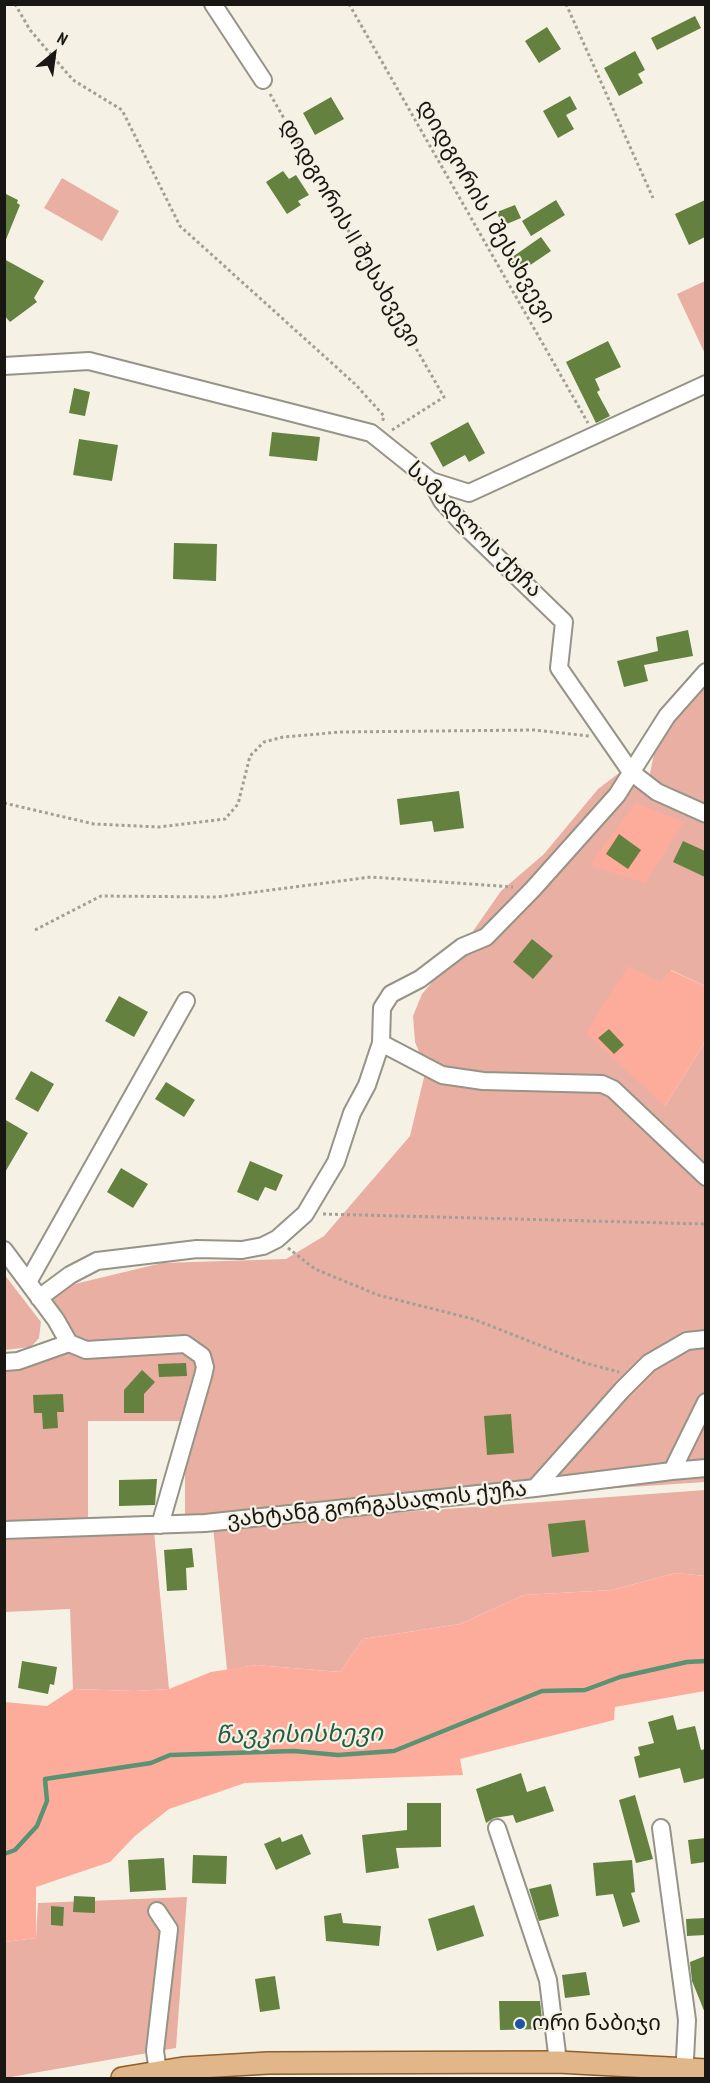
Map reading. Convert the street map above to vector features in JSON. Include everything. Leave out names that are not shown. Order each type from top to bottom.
[{"type":"main road","points":[[122,2079],[158,2072],[182,2073],[268,2063],[558,2062],[684,2073],[705,2070]]},
{"type":"street","points":[[213,4],[263,80]]},
{"type":"street","name":"სამადლოს ქუჩა","points":[[4,366],[89,361],[371,434],[431,481],[442,501],[463,524],[564,622],[560,668],[631,772],[657,792],[705,814]]},
{"type":"street","points":[[431,481],[468,493],[705,384]]},
{"type":"street","points":[[39,1298],[70,1275],[97,1261],[197,1248],[242,1250],[277,1239],[305,1214],[336,1162],[381,1043],[382,1008],[391,994],[420,979],[462,947],[486,937],[533,889],[617,795],[667,716],[705,672]]},
{"type":"street","points":[[27,1282],[186,1000]]},
{"type":"street","points":[[381,1043],[442,1074],[483,1081],[602,1084],[613,1089],[705,1177]]},
{"type":"street","points":[[4,1250],[69,1343],[86,1350],[185,1344],[202,1356],[205,1367],[203,1376],[160,1525]]},
{"type":"street","points":[[535,1488],[650,1363],[687,1341],[705,1339]]},
{"type":"street","points":[[4,1362],[18,1361],[69,1343]]},
{"type":"street","points":[[672,1471],[705,1401]]},
{"type":"street","name":"ვახტანგ გორგასალის ქუჩა","points":[[4,1530],[204,1523],[705,1468]]},
{"type":"street","points":[[497,1828],[548,1980],[558,2062]]},
{"type":"street","points":[[661,1828],[687,2020],[684,2073]]},
{"type":"street","points":[[157,1911],[169,1929],[155,2051],[158,2072]]},
{"type":"path","points":[[15,4],[30,30],[73,80],[122,110],[180,226],[355,384],[384,416],[378,439]]},
{"type":"path","name":"დიდგორის I შესახვევი","points":[[349,4],[595,435]]},
{"type":"path","points":[[566,4],[653,198]]},
{"type":"path","name":"დიდგორის II შესახვევი","points":[[263,80],[444,397],[378,439]]},
{"type":"path","points":[[4,803],[94,824],[159,827],[225,819],[238,804],[250,756],[264,742],[283,737],[341,732],[534,730],[606,738]]},
{"type":"path","points":[[34,930],[101,897],[217,897],[371,877],[533,889]]},
{"type":"path","points":[[305,1214],[705,1224]]},
{"type":"path","points":[[277,1239],[315,1269],[378,1295],[472,1319],[585,1363],[635,1377]]},
{"type":"shaded area","points":[[62,178],[119,211],[102,241],[44,208]]},
{"type":"shaded area","points":[[705,281],[705,354],[677,294]]},
{"type":"shaded area","points":[[705,682],[705,806],[649,779],[656,743]]},
{"type":"shaded area","points":[[619,773],[653,799],[705,824],[705,986],[671,970],[665,1106],[705,1042],[705,1172],[614,1085],[444,1071],[422,1059],[415,1042],[413,1016],[422,994],[462,947],[501,891],[544,854],[598,789]]},
{"type":"shaded area","points":[[636,803],[684,822],[645,883],[589,865]]},
{"type":"shaded area","points":[[628,966],[661,982],[670,970],[705,986],[705,1042],[665,1106],[586,1033]]},
{"type":"shaded area","points":[[425,1073],[600,1090],[610,1093],[705,1182],[705,1482],[185,1517],[185,1421],[88,1421],[88,1519],[5,1523],[4,1364],[42,1354],[55,1338],[57,1326],[37,1293],[162,1263],[286,1259],[324,1236],[410,1136]]},
{"type":"shaded area","points":[[4,1274],[41,1322],[39,1338],[31,1347],[5,1350]]},
{"type":"shaded area","points":[[705,1490],[705,1576],[676,1573],[612,1590],[524,1595],[460,1624],[363,1639],[340,1672],[256,1665],[227,1670],[213,1526]]},
{"type":"shaded area","points":[[154,1531],[169,1689],[135,1691],[73,1689],[70,1609],[5,1612],[4,1536]]},
{"type":"shaded area","points":[[676,1573],[705,1576],[705,1691],[615,1707],[614,1720],[460,1759],[463,1775],[245,1783],[169,1809],[135,1836],[110,1862],[36,1887],[36,1938],[5,1942],[5,1702],[47,1706],[73,1689],[135,1691],[169,1689],[211,1672],[256,1665],[340,1672],[363,1639],[460,1624],[524,1595],[612,1590]]},
{"type":"shaded area","points":[[187,1897],[176,2048],[5,2078],[4,1942],[36,1938],[38,1903]]},
{"type":"building","points":[[695,16],[701,28],[657,50],[651,38]]},
{"type":"building","points":[[547,27],[561,49],[539,63],[525,41]]},
{"type":"building","points":[[635,51],[645,70],[638,74],[643,83],[619,96],[604,68]]},
{"type":"building","points":[[570,96],[577,109],[566,115],[574,129],[558,138],[543,111]]},
{"type":"building","points":[[331,97],[344,119],[315,135],[303,113]]},
{"type":"building","points":[[283,171],[289,179],[296,175],[309,195],[298,201],[301,205],[287,214],[266,182]]},
{"type":"building","points":[[4,193],[18,200],[17,203],[20,205],[5,242]]},
{"type":"building","points":[[556,200],[565,215],[531,236],[522,221]]},
{"type":"building","points":[[705,200],[705,237],[689,245],[675,214]]},
{"type":"building","points":[[515,205],[521,218],[502,226],[497,212]]},
{"type":"building","points":[[541,237],[551,251],[517,274],[508,260]]},
{"type":"building","points":[[4,259],[44,281],[34,298],[37,302],[10,322],[4,315]]},
{"type":"building","points":[[608,341],[621,367],[595,379],[600,390],[597,392],[610,416],[596,423],[566,362]]},
{"type":"building","points":[[74,388],[90,392],[85,416],[69,413]]},
{"type":"building","points":[[468,422],[485,453],[469,462],[465,455],[443,467],[430,443]]},
{"type":"building","points":[[272,432],[320,437],[317,461],[269,456]]},
{"type":"building","points":[[79,439],[118,445],[112,481],[73,475]]},
{"type":"building","points":[[174,543],[217,544],[216,581],[173,579]]},
{"type":"building","points":[[688,630],[693,656],[644,665],[648,681],[624,687],[617,661],[658,651],[656,637]]},
{"type":"building","points":[[459,791],[464,828],[434,832],[432,821],[400,825],[397,799]]},
{"type":"building","points":[[619,834],[641,850],[628,869],[606,854]]},
{"type":"building","points":[[683,841],[705,851],[705,877],[673,862]]},
{"type":"building","points":[[532,939],[553,956],[533,979],[513,962]]},
{"type":"building","points":[[119,996],[148,1012],[134,1037],[105,1021]]},
{"type":"building","points":[[609,1029],[624,1045],[614,1054],[598,1038]]},
{"type":"building","points":[[31,1071],[54,1084],[38,1112],[15,1099]]},
{"type":"building","points":[[166,1082],[195,1100],[184,1117],[155,1099]]},
{"type":"building","points":[[4,1119],[28,1133],[4,1174]]},
{"type":"building","points":[[250,1161],[283,1175],[276,1191],[265,1187],[258,1201],[237,1192]]},
{"type":"building","points":[[121,1168],[148,1184],[133,1208],[107,1192]]},
{"type":"building","points":[[186,1363],[187,1376],[159,1377],[158,1364]]},
{"type":"building","points":[[142,1370],[155,1382],[144,1394],[144,1413],[124,1413],[124,1390]]},
{"type":"building","points":[[63,1394],[64,1412],[57,1412],[58,1428],[43,1429],[42,1413],[34,1413],[33,1395]]},
{"type":"building","points":[[511,1414],[514,1453],[487,1455],[484,1416]]},
{"type":"building","points":[[157,1479],[155,1505],[119,1506],[119,1480]]},
{"type":"building","points":[[585,1520],[589,1552],[552,1557],[548,1524]]},
{"type":"building","points":[[192,1548],[194,1567],[186,1568],[187,1590],[167,1591],[164,1550]]},
{"type":"building","points":[[22,1661],[57,1667],[54,1685],[50,1684],[48,1694],[18,1688]]},
{"type":"building","points":[[673,1715],[677,1730],[695,1726],[701,1750],[705,1749],[705,1778],[684,1783],[680,1768],[639,1778],[634,1757],[640,1755],[638,1747],[654,1743],[648,1722]]},
{"type":"building","points":[[521,1773],[527,1792],[545,1786],[554,1811],[516,1823],[513,1815],[494,1818],[486,1823],[476,1789]]},
{"type":"building","points":[[635,1795],[653,1859],[636,1863],[619,1800]]},
{"type":"building","points":[[407,1803],[441,1803],[441,1847],[396,1848],[399,1868],[366,1873],[362,1835],[407,1830]]},
{"type":"building","points":[[302,1834],[311,1854],[276,1870],[264,1844],[280,1837],[282,1842]]},
{"type":"building","points":[[705,1838],[705,1862],[691,1864],[688,1840]]},
{"type":"building","points":[[193,1855],[227,1856],[226,1884],[192,1883]]},
{"type":"building","points":[[164,1858],[166,1890],[130,1892],[128,1860]]},
{"type":"building","points":[[632,1860],[635,1892],[631,1893],[640,1922],[623,1927],[613,1894],[596,1896],[593,1863]]},
{"type":"building","points":[[551,1884],[559,1916],[539,1921],[529,1889]]},
{"type":"building","points":[[74,1896],[95,1897],[95,1913],[73,1912]]},
{"type":"building","points":[[474,1905],[484,1936],[437,1951],[428,1919]]},
{"type":"building","points":[[51,1906],[64,1907],[63,1926],[51,1925]]},
{"type":"building","points":[[341,1913],[343,1923],[381,1926],[379,1946],[326,1941],[324,1916]]},
{"type":"building","points":[[705,1918],[705,1935],[687,1936],[686,1919]]},
{"type":"building","points":[[705,1956],[705,2013],[692,1981],[690,1962]]},
{"type":"building","points":[[586,1972],[590,1995],[565,1998],[562,1975]]},
{"type":"building","points":[[275,1976],[280,2009],[260,2012],[255,1979]]},
{"type":"building","points":[[499,2001],[540,2001],[543,2029],[500,2030]]},
{"type":"waterway","name":"წავკისისხევი","points":[[4,1854],[15,1850],[37,1826],[47,1801],[45,1779],[151,1763],[170,1755],[294,1751],[338,1755],[394,1751],[542,1691],[585,1690],[620,1677],[687,1662],[706,1661]]},
{"type":"place","name":"ორი ნაბიჯი","points":[[520,2024]]}]
